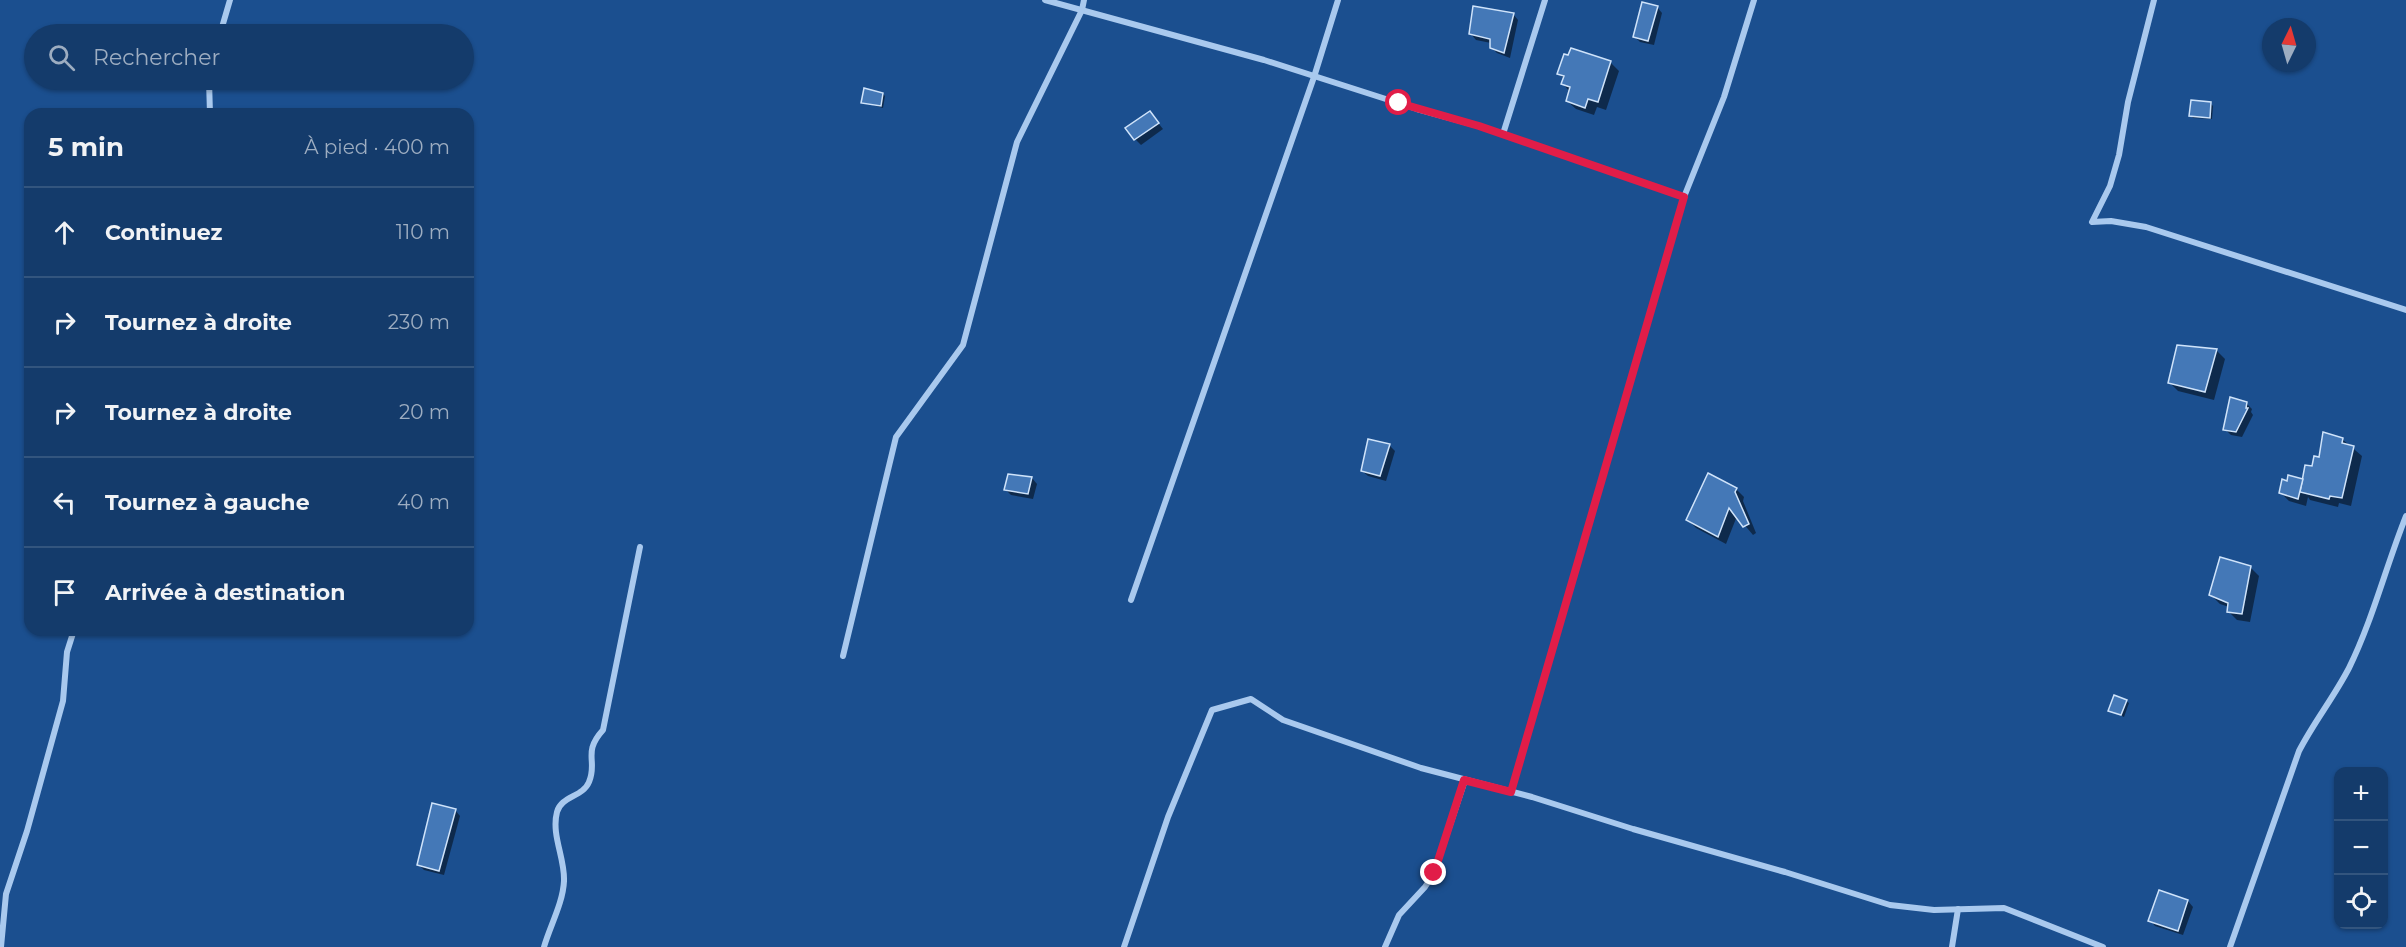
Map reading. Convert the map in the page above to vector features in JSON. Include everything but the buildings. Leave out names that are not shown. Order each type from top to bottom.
[{"type":"street","points":[[223,24],[230,0]]},
{"type":"street","points":[[1045,0],[1264,60],[1503,134],[1684,197]]},
{"type":"street","points":[[843,656],[896,437],[963,345],[1017,142],[1082,10],[1084,0]]},
{"type":"street","points":[[1131,600],[1314,77],[1338,0]]},
{"type":"street","points":[[1503,134],[1545,0]]},
{"type":"street","points":[[1511,792],[1684,197],[1724,97],[1754,0]]},
{"type":"street","points":[[2154,0],[2128,102],[2119,155],[2110,186],[2092,222],[2111,221],[2146,227],[2406,310]]},
{"type":"street","points":[[209,90],[210,108]]},
{"type":"street","points":[[2230,947],[2298,751],[2349,667],[2382,587],[2391,554],[2406,516]]},
{"type":"street","points":[[544,947],[564,879],[557,838],[558,810],[563,802],[576,796],[589,782],[592,745],[603,730],[640,547]]},
{"type":"street","points":[[1,947],[6,894],[27,831],[63,701],[67,652],[72,636]]},
{"type":"street","points":[[1124,947],[1168,817],[1212,710],[1251,699],[1283,720],[1422,768],[1785,872],[1890,905],[1916,909],[2004,908],[2103,947]]},
{"type":"street","points":[[1385,947],[1399,915],[1425,887],[1434,873],[1464,780]]},
{"type":"street","points":[[1952,947],[1958,909]]},
{"type":"route","points":[[1399,103],[1479,126],[1684,197],[1511,792],[1464,780],[1434,873]]}]
